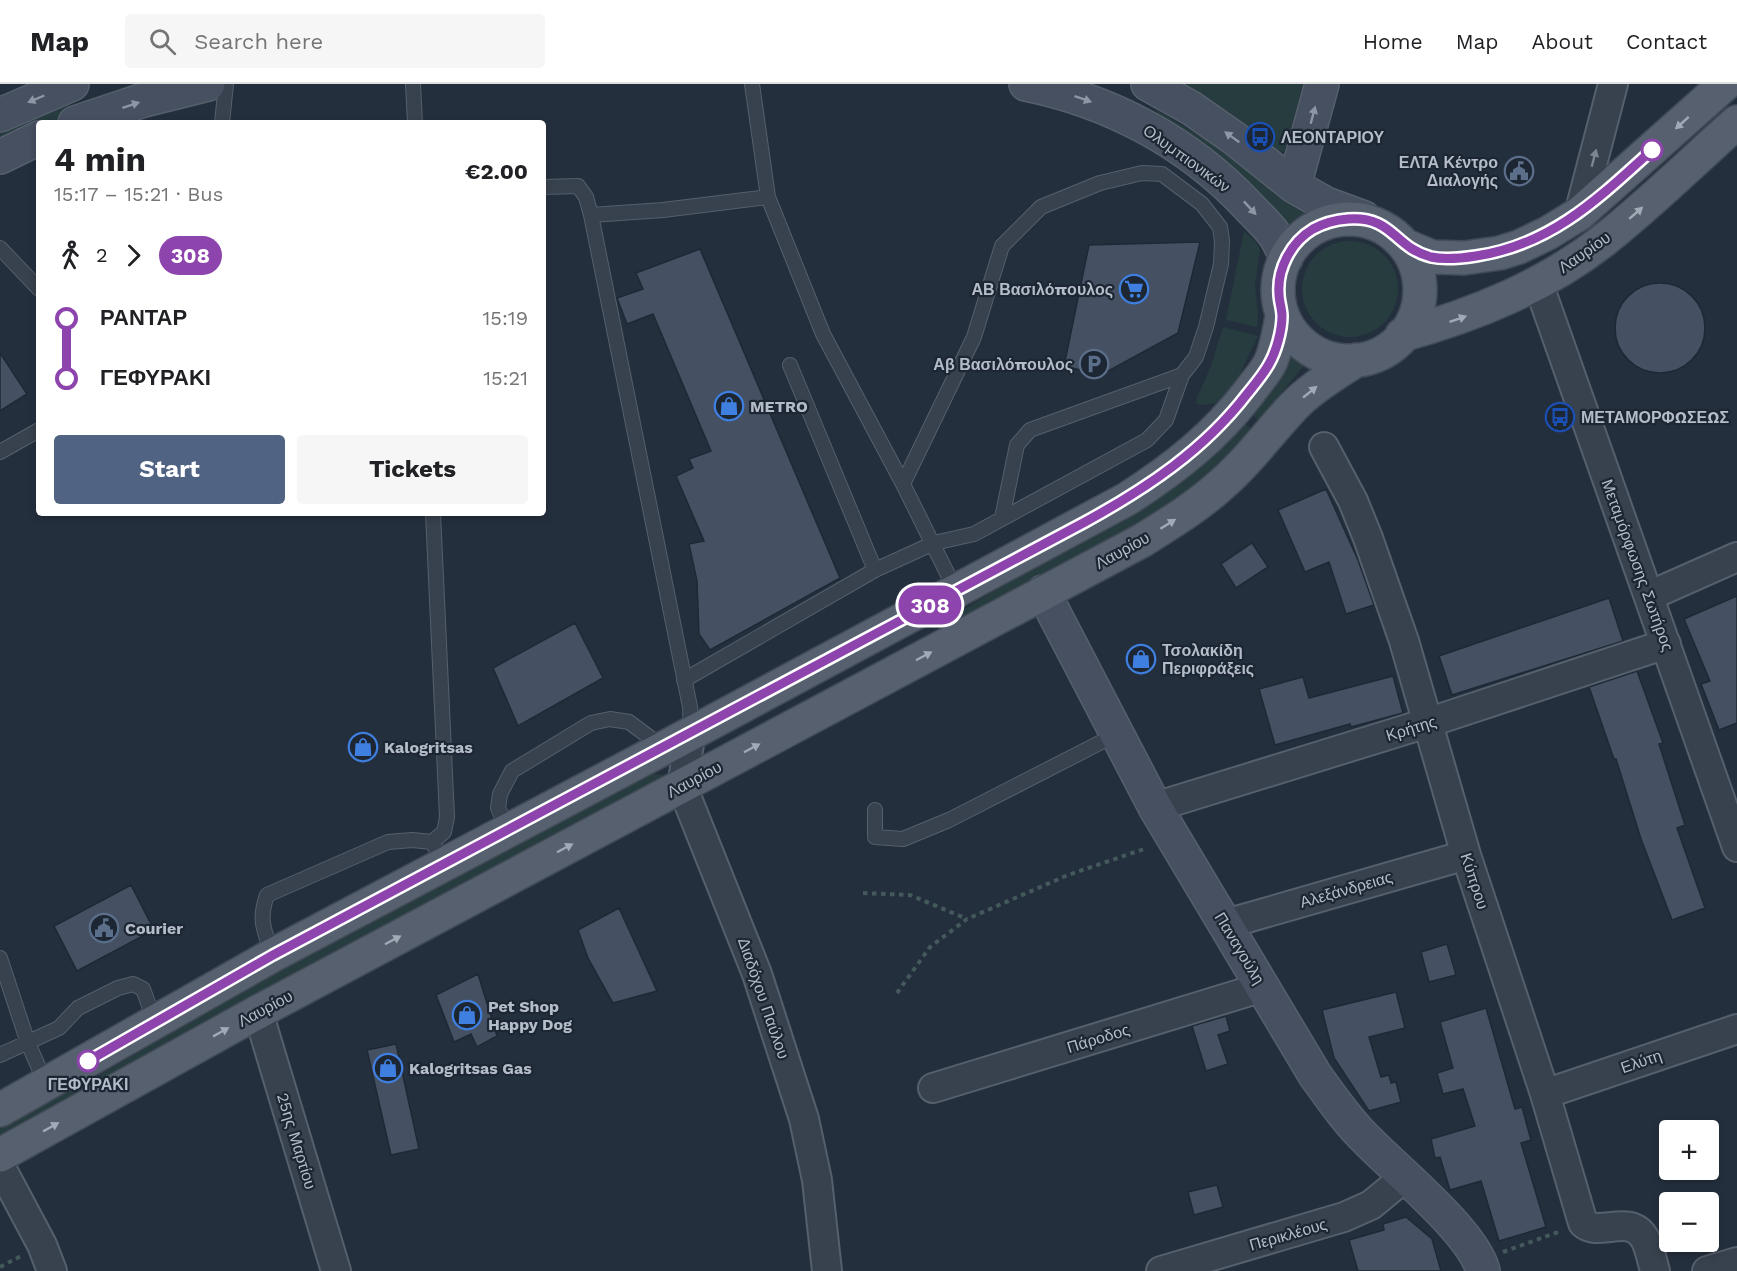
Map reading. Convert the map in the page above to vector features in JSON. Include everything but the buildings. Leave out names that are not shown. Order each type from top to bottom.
[{"type":"main road","name":"Λαυρίου","points":[[1,1107],[46,1084],[273,955],[438,853],[507,830],[1126,499],[1197,448],[1218,430],[1269,364],[1276,347],[1282,317],[1279,280],[1286,258],[1301,238],[1321,225],[1344,219],[1364,218],[1382,224],[1406,246],[1432,257],[1464,258],[1500,253],[1519,247],[1579,214],[1725,84]]},
{"type":"main road","name":"Λαυρίου","points":[[1402,335],[1477,312],[1538,283],[1603,241],[1737,122]]},
{"type":"main road","name":"Λαυρίου","points":[[1282,317],[1294,337],[1311,352],[1326,359],[1338,362],[1356,360],[1381,352],[1402,335],[1412,322],[1420,300],[1419,278],[1406,246]]},
{"type":"main road","name":"Λαυρίου","points":[[0,1155],[258,1012],[1143,540],[1183,514],[1221,485],[1293,407],[1310,392],[1356,360]]},
{"type":"street","points":[[0,115],[72,84]]},
{"type":"street","points":[[84,120],[144,100],[208,84]]},
{"type":"street","name":"Ολυμπιονικών","points":[[1026,84],[1088,101],[1137,122],[1183,151],[1235,192],[1276,237],[1286,258]]},
{"type":"street","points":[[1133,84],[1137,122]]},
{"type":"street","points":[[1148,84],[1191,108],[1226,132],[1294,186],[1326,204],[1364,218]]},
{"type":"street","points":[[1294,186],[1322,84]]},
{"type":"street","points":[[1579,214],[1613,84]]},
{"type":"street","points":[[0,157],[36,139]]},
{"type":"street","name":"Μεταμόρφωσης Σωτήρος","points":[[1538,283],[1666,645],[1730,805],[1737,847]]},
{"type":"street","name":"Κύπρου","points":[[1324,447],[1353,501],[1404,641],[1467,855],[1545,1094],[1583,1223]]},
{"type":"street","points":[[1649,596],[1737,557]]},
{"type":"street","name":"Παναγούλη","points":[[1043,592],[1155,807],[1315,1075],[1365,1139],[1471,1246],[1481,1266]]},
{"type":"street","name":"Κρήτης","points":[[1155,807],[1427,723],[1666,645]]},
{"type":"street","points":[[677,740],[682,786]]},
{"type":"street","name":"Διαδόχου Παύλου","points":[[682,786],[757,974],[804,1119],[818,1180],[827,1271]]},
{"type":"street","name":"Αλεξάνδρειας","points":[[1226,924],[1467,855]]},
{"type":"street","name":"Πάροδος","points":[[933,1088],[1263,987]]},
{"type":"street","name":"25ης Μαρτίου","points":[[258,1012],[336,1271]]},
{"type":"street","name":"Ελύτη","points":[[1545,1094],[1737,1029]]},
{"type":"street","points":[[0,1166],[42,1245],[52,1271]]},
{"type":"street","name":"Περικλέους","points":[[1161,1271],[1344,1217],[1371,1204],[1405,1177]]},
{"type":"street","points":[[1583,1223],[1593,1228],[1624,1226],[1636,1229],[1646,1239],[1655,1271]]},
{"type":"street","points":[[1707,1271],[1737,1262]]},
{"type":"lane","points":[[222,120],[226,84]]},
{"type":"lane","points":[[413,84],[415,120]]},
{"type":"lane","points":[[752,84],[768,197],[823,334],[934,543],[956,591]]},
{"type":"lane","points":[[684,680],[876,570],[934,543],[974,534],[1147,440],[1166,420],[1182,375],[1196,357],[1206,327],[1221,264],[1220,227],[1202,204],[1162,174],[1142,173],[1100,183],[1041,207],[1002,246],[974,337],[903,484]]},
{"type":"lane","points":[[507,830],[498,808],[500,794],[512,771],[591,723],[610,719],[629,722],[677,740],[690,708],[591,215],[586,197],[578,186],[546,188]]},
{"type":"lane","points":[[591,215],[663,210],[768,197]]},
{"type":"lane","points":[[0,248],[36,286]]},
{"type":"lane","points":[[790,365],[876,570]]},
{"type":"lane","points":[[1002,518],[1017,446],[1030,430],[1182,375]]},
{"type":"lane","points":[[0,452],[36,432]]},
{"type":"lane","points":[[273,955],[262,925],[262,910],[267,896],[388,842],[412,840],[438,853],[447,817],[433,516]]},
{"type":"lane","points":[[875,810],[875,837],[903,839],[949,820],[1117,734]]},
{"type":"lane","points":[[0,958],[28,1043],[46,1084]]},
{"type":"lane","points":[[0,1055],[59,1028],[78,1008],[118,988],[133,984],[143,989],[155,1023]]},
{"type":"path","points":[[897,993],[930,947],[967,919],[1068,874],[1174,839]]},
{"type":"path","points":[[864,893],[910,895],[967,919]]},
{"type":"path","points":[[1481,1266],[1583,1223]]},
{"type":"path","points":[[0,1267],[9,1262]]},
{"type":"green space","points":[[134,84],[169,84],[100,105],[61,120],[36,120],[36,125],[0,146],[0,134],[57,110]]},
{"type":"green space","points":[[1181,84],[1303,84],[1284,152],[1272,147],[1231,114]]},
{"type":"green space","points":[[1155,109],[1229,154],[1264,183],[1310,214],[1288,231],[1166,125]]},
{"type":"green space","points":[[1244,231],[1256,242],[1260,250],[1255,286],[1257,327],[1226,320]]},
{"type":"green space","points":[[1350,241],[1368,244],[1384,255],[1395,271],[1398,289],[1395,307],[1384,323],[1368,334],[1350,337],[1332,334],[1316,323],[1305,307],[1302,289],[1305,271],[1316,255],[1332,244]]},
{"type":"green space","points":[[1223,327],[1258,336],[1239,376],[1221,402],[1197,404],[1196,400],[1211,366]]},
{"type":"green space","points":[[1290,354],[1305,364],[1259,421],[1251,413]]},
{"type":"green space","points":[[1244,422],[1253,431],[1200,485],[1151,517],[939,630],[937,626],[1013,579],[1172,489],[1215,455]]},
{"type":"green space","points":[[645,773],[671,776],[0,1139],[0,1127],[91,1080],[269,976],[509,850]]},
{"type":"bus line","name":"308","points":[[88,1061],[273,955],[1085,522],[1154,481],[1218,430],[1269,364],[1276,347],[1282,317],[1279,280],[1282,268],[1286,258],[1309,231],[1331,221],[1364,218],[1382,224],[1406,246],[1432,257],[1464,258],[1500,253],[1548,233],[1579,214],[1652,150]]},
{"type":"place","name":"ΛΕΟΝΤΑΡΙΟΥ","points":[[1260,137]]},
{"type":"place","name":"ΕΛΤΑ Κέντρο Διαλογής","points":[[1519,171]]},
{"type":"place","name":"ΑΒ Βασιλόπουλος","points":[[1134,289]]},
{"type":"place","name":"Αβ Βασιλόπουλος","points":[[1094,364]]},
{"type":"place","name":"METRO","points":[[729,406]]},
{"type":"place","name":"ΜΕΤΑΜΟΡΦΩΣΕΩΣ","points":[[1560,417]]},
{"type":"place","name":"Τσολακίδη Περιφράξεις","points":[[1141,659]]},
{"type":"place","name":"Kalogritsas","points":[[363,747]]},
{"type":"place","name":"Courier","points":[[104,928]]},
{"type":"place","name":"Pet Shop Happy Dog","points":[[467,1015]]},
{"type":"place","name":"ΓΕΦΥΡΑΚΙ","points":[[88,1061]]},
{"type":"place","name":"Kalogritsas Gas","points":[[388,1068]]}]
